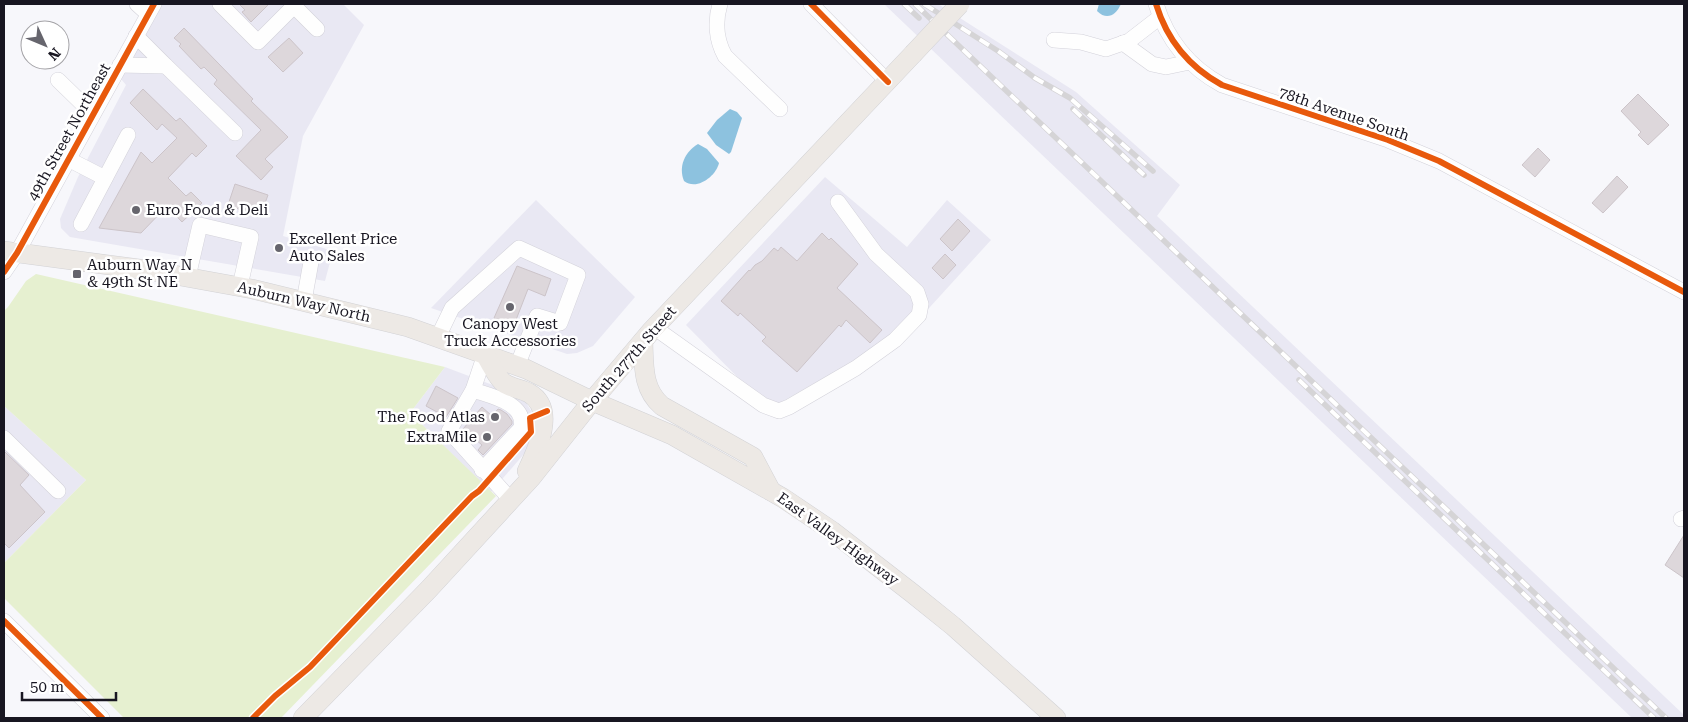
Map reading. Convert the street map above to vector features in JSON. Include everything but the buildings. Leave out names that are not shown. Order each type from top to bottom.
[{"type":"main road","name":"South 277th Street","points":[[303,718],[429,588],[531,478],[592,400],[649,334],[960,4]]},
{"type":"main road","name":"Auburn Way North","points":[[10,252],[146,270],[240,286],[408,327],[517,366],[592,400]]},
{"type":"main road","points":[[649,334],[646,384],[655,400],[662,406],[753,457],[771,491]]},
{"type":"main road","points":[[485,354],[503,383],[530,394],[540,403],[543,412],[542,433],[536,452],[513,497]]},
{"type":"main road","name":"East Valley Highway","points":[[592,400],[672,435],[771,491],[832,532],[953,626],[1056,718]]},
{"type":"street","points":[[220,4],[258,42],[294,6],[317,29]]},
{"type":"street","points":[[720,4],[717,17],[718,33],[720,45],[725,56],[780,109]]},
{"type":"street","points":[[811,4],[888,82]]},
{"type":"street","name":"49th Street Northeast","points":[[4,272],[10,252],[68,159],[136,36],[147,7]]},
{"type":"street","points":[[1054,40],[1081,42],[1106,49],[1129,41],[1158,10]]},
{"type":"street","name":"78th Avenue South","points":[[1158,10],[1174,45],[1206,76],[1222,85],[1388,140],[1439,162],[1684,292]]},
{"type":"street","points":[[136,36],[235,133]]},
{"type":"street","points":[[1123,43],[1152,64],[1166,67],[1190,62]]},
{"type":"street","points":[[120,65],[166,66]]},
{"type":"street","points":[[58,80],[93,114]]},
{"type":"street","points":[[81,224],[128,135]]},
{"type":"street","points":[[68,159],[105,178]]},
{"type":"street","points":[[649,334],[763,405],[779,410],[790,407],[856,368],[895,340],[909,327],[919,315],[921,304],[917,292],[876,254],[838,202]]},
{"type":"street","points":[[188,277],[200,225],[252,236],[240,286]]},
{"type":"street","points":[[438,337],[452,308],[519,248],[578,275],[560,323],[537,316],[517,366]]},
{"type":"street","points":[[304,301],[311,262]]},
{"type":"street","points":[[485,354],[473,390],[449,432],[482,470],[513,497]]},
{"type":"street","points":[[473,390],[511,406],[521,417],[522,423],[521,428],[482,470]]},
{"type":"street","points":[[4,438],[58,490]]},
{"type":"street","points":[[4,621],[102,718]]},
{"type":"shaded area","points":[[146,4],[343,4],[364,25],[303,136],[283,236],[333,251],[325,281],[70,237],[61,228],[60,219],[78,177],[126,85],[112,68]]},
{"type":"shaded area","points":[[884,4],[938,4],[1076,92],[1180,185],[1157,216],[1684,715],[1684,718],[1632,718]]},
{"type":"shaded area","points":[[825,177],[907,247],[947,200],[991,240],[910,329],[769,409],[686,325]]},
{"type":"shaded area","points":[[536,200],[635,297],[593,346],[577,353],[567,354],[431,308]]},
{"type":"shaded area","points":[[445,367],[514,393],[525,401],[533,414],[536,423],[530,447],[491,492],[410,413]]},
{"type":"shaded area","points":[[4,406],[86,480],[4,563]]},
{"type":"green space","points":[[36,274],[445,367],[410,413],[496,496],[281,718],[124,718],[4,598],[4,563],[86,480],[4,406],[4,311],[26,281]]},
{"type":"water","points":[[1099,4],[1121,4],[1114,14],[1104,16],[1097,11]]},
{"type":"water","points":[[730,109],[737,112],[742,118],[729,154],[716,145],[707,133],[717,120]]},
{"type":"water","points":[[698,144],[707,149],[719,163],[714,173],[705,181],[689,184],[684,181],[682,165],[689,151]]},
{"type":"railway","points":[[904,4],[919,18]]},
{"type":"railway","points":[[915,4],[1666,718]]},
{"type":"railway","points":[[924,4],[998,51],[1035,78],[1070,98],[1153,171]]},
{"type":"railway","points":[[1073,109],[1144,175]]},
{"type":"railway","points":[[1299,380],[1654,718]]},
{"type":"cycle path","points":[[4,272],[17,253],[154,4]]},
{"type":"cycle path","points":[[811,4],[888,82]]},
{"type":"cycle path","points":[[1156,4],[1166,29],[1181,51],[1199,70],[1222,85],[1388,140],[1439,161],[1684,292]]},
{"type":"cycle path","points":[[253,718],[275,696],[310,667],[472,496],[479,491],[531,432],[530,418],[547,411]]},
{"type":"cycle path","points":[[4,621],[102,718]]},
{"type":"place","name":"Euro Food & Deli","points":[[136,210]]},
{"type":"place","name":"Excellent Price Auto Sales","points":[[279,248]]},
{"type":"place","name":"Auburn Way N & 49th St NE","points":[[77,274]]},
{"type":"place","name":"Canopy West Truck Accessories","points":[[510,307]]},
{"type":"place","name":"The Food Atlas","points":[[495,417]]},
{"type":"place","name":"ExtraMile","points":[[487,437]]}]
